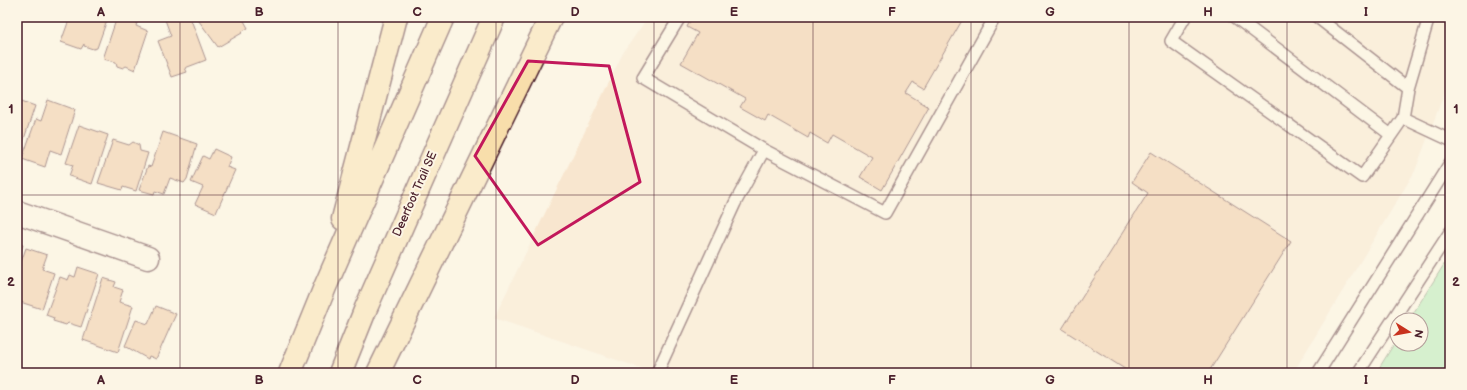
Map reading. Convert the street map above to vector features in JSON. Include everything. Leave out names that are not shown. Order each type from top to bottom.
[{"type":"highway","points":[[325,287],[396,17]]},
{"type":"highway","points":[[290,373],[325,287],[443,17]]},
{"type":"highway","name":"Deerfoot Trail SE","points":[[340,373],[369,301],[494,17]]},
{"type":"highway","points":[[378,373],[551,17]]},
{"type":"street","points":[[17,212],[148,258]]},
{"type":"lane","points":[[680,17],[643,78],[764,150],[885,213],[995,17]]},
{"type":"lane","points":[[1185,17],[1171,41],[1362,177],[1403,118],[1408,88],[1429,17]]},
{"type":"lane","points":[[1235,17],[1392,135]]},
{"type":"lane","points":[[1317,17],[1408,88]]},
{"type":"lane","points":[[1403,118],[1450,140]]},
{"type":"lane","points":[[657,373],[735,203],[764,150]]},
{"type":"lane","points":[[1318,373],[1450,163]]},
{"type":"lane","points":[[1358,373],[1450,232]]},
{"type":"highlighted area","points":[[528,61],[609,66],[640,182],[538,245],[475,156]]},
{"type":"shaded area","points":[[648,17],[1450,17],[1450,78],[1415,171],[1293,373],[655,373],[494,318],[623,53]]},
{"type":"green space","points":[[1450,255],[1450,373],[1376,373],[1389,352],[1429,352],[1429,312],[1414,312]]},
{"type":"building","points":[[70,17],[108,17],[97,48],[93,49],[84,46],[84,44],[81,49],[61,42]]},
{"type":"building","points":[[117,17],[139,17],[136,26],[148,31],[135,70],[126,66],[123,68],[117,66],[116,62],[103,59]]},
{"type":"building","points":[[164,17],[190,17],[206,60],[185,68],[187,72],[172,77],[158,41],[171,36]]},
{"type":"building","points":[[196,17],[242,17],[248,28],[218,47]]},
{"type":"building","points":[[692,17],[964,17],[923,88],[913,82],[906,93],[929,107],[882,190],[860,177],[872,157],[832,134],[827,143],[810,133],[808,138],[768,115],[765,121],[740,107],[745,99],[681,63],[698,33],[687,27]]},
{"type":"building","points":[[17,97],[19,100],[35,106],[17,160]]},
{"type":"building","points":[[48,100],[75,110],[61,154],[50,150],[45,167],[22,159],[36,119],[41,121]]},
{"type":"building","points":[[79,125],[108,135],[92,184],[69,176],[73,165],[66,163]]},
{"type":"building","points":[[163,132],[197,144],[187,179],[184,183],[170,178],[164,194],[155,191],[154,194],[139,190],[148,166],[151,167]]},
{"type":"building","points":[[113,140],[129,145],[133,142],[139,145],[140,151],[148,153],[136,191],[123,187],[122,190],[98,183]]},
{"type":"building","points":[[214,149],[231,157],[227,167],[235,170],[216,213],[195,204],[203,187],[191,182],[203,156],[209,159]]},
{"type":"building","points":[[1151,152],[1291,241],[1208,373],[1131,373],[1062,329],[1148,193],[1132,182]]},
{"type":"building","points":[[17,243],[23,245],[17,263]]},
{"type":"building","points":[[26,248],[47,255],[42,269],[54,273],[42,309],[17,301],[17,273]]},
{"type":"building","points":[[78,267],[99,274],[81,327],[53,321],[54,318],[46,315],[60,277],[68,280],[70,275],[75,277]]},
{"type":"building","points":[[103,278],[116,282],[114,287],[123,290],[119,302],[133,306],[118,352],[83,340]]},
{"type":"building","points":[[156,306],[176,314],[156,359],[149,356],[148,359],[125,346],[136,320],[148,324]]}]
